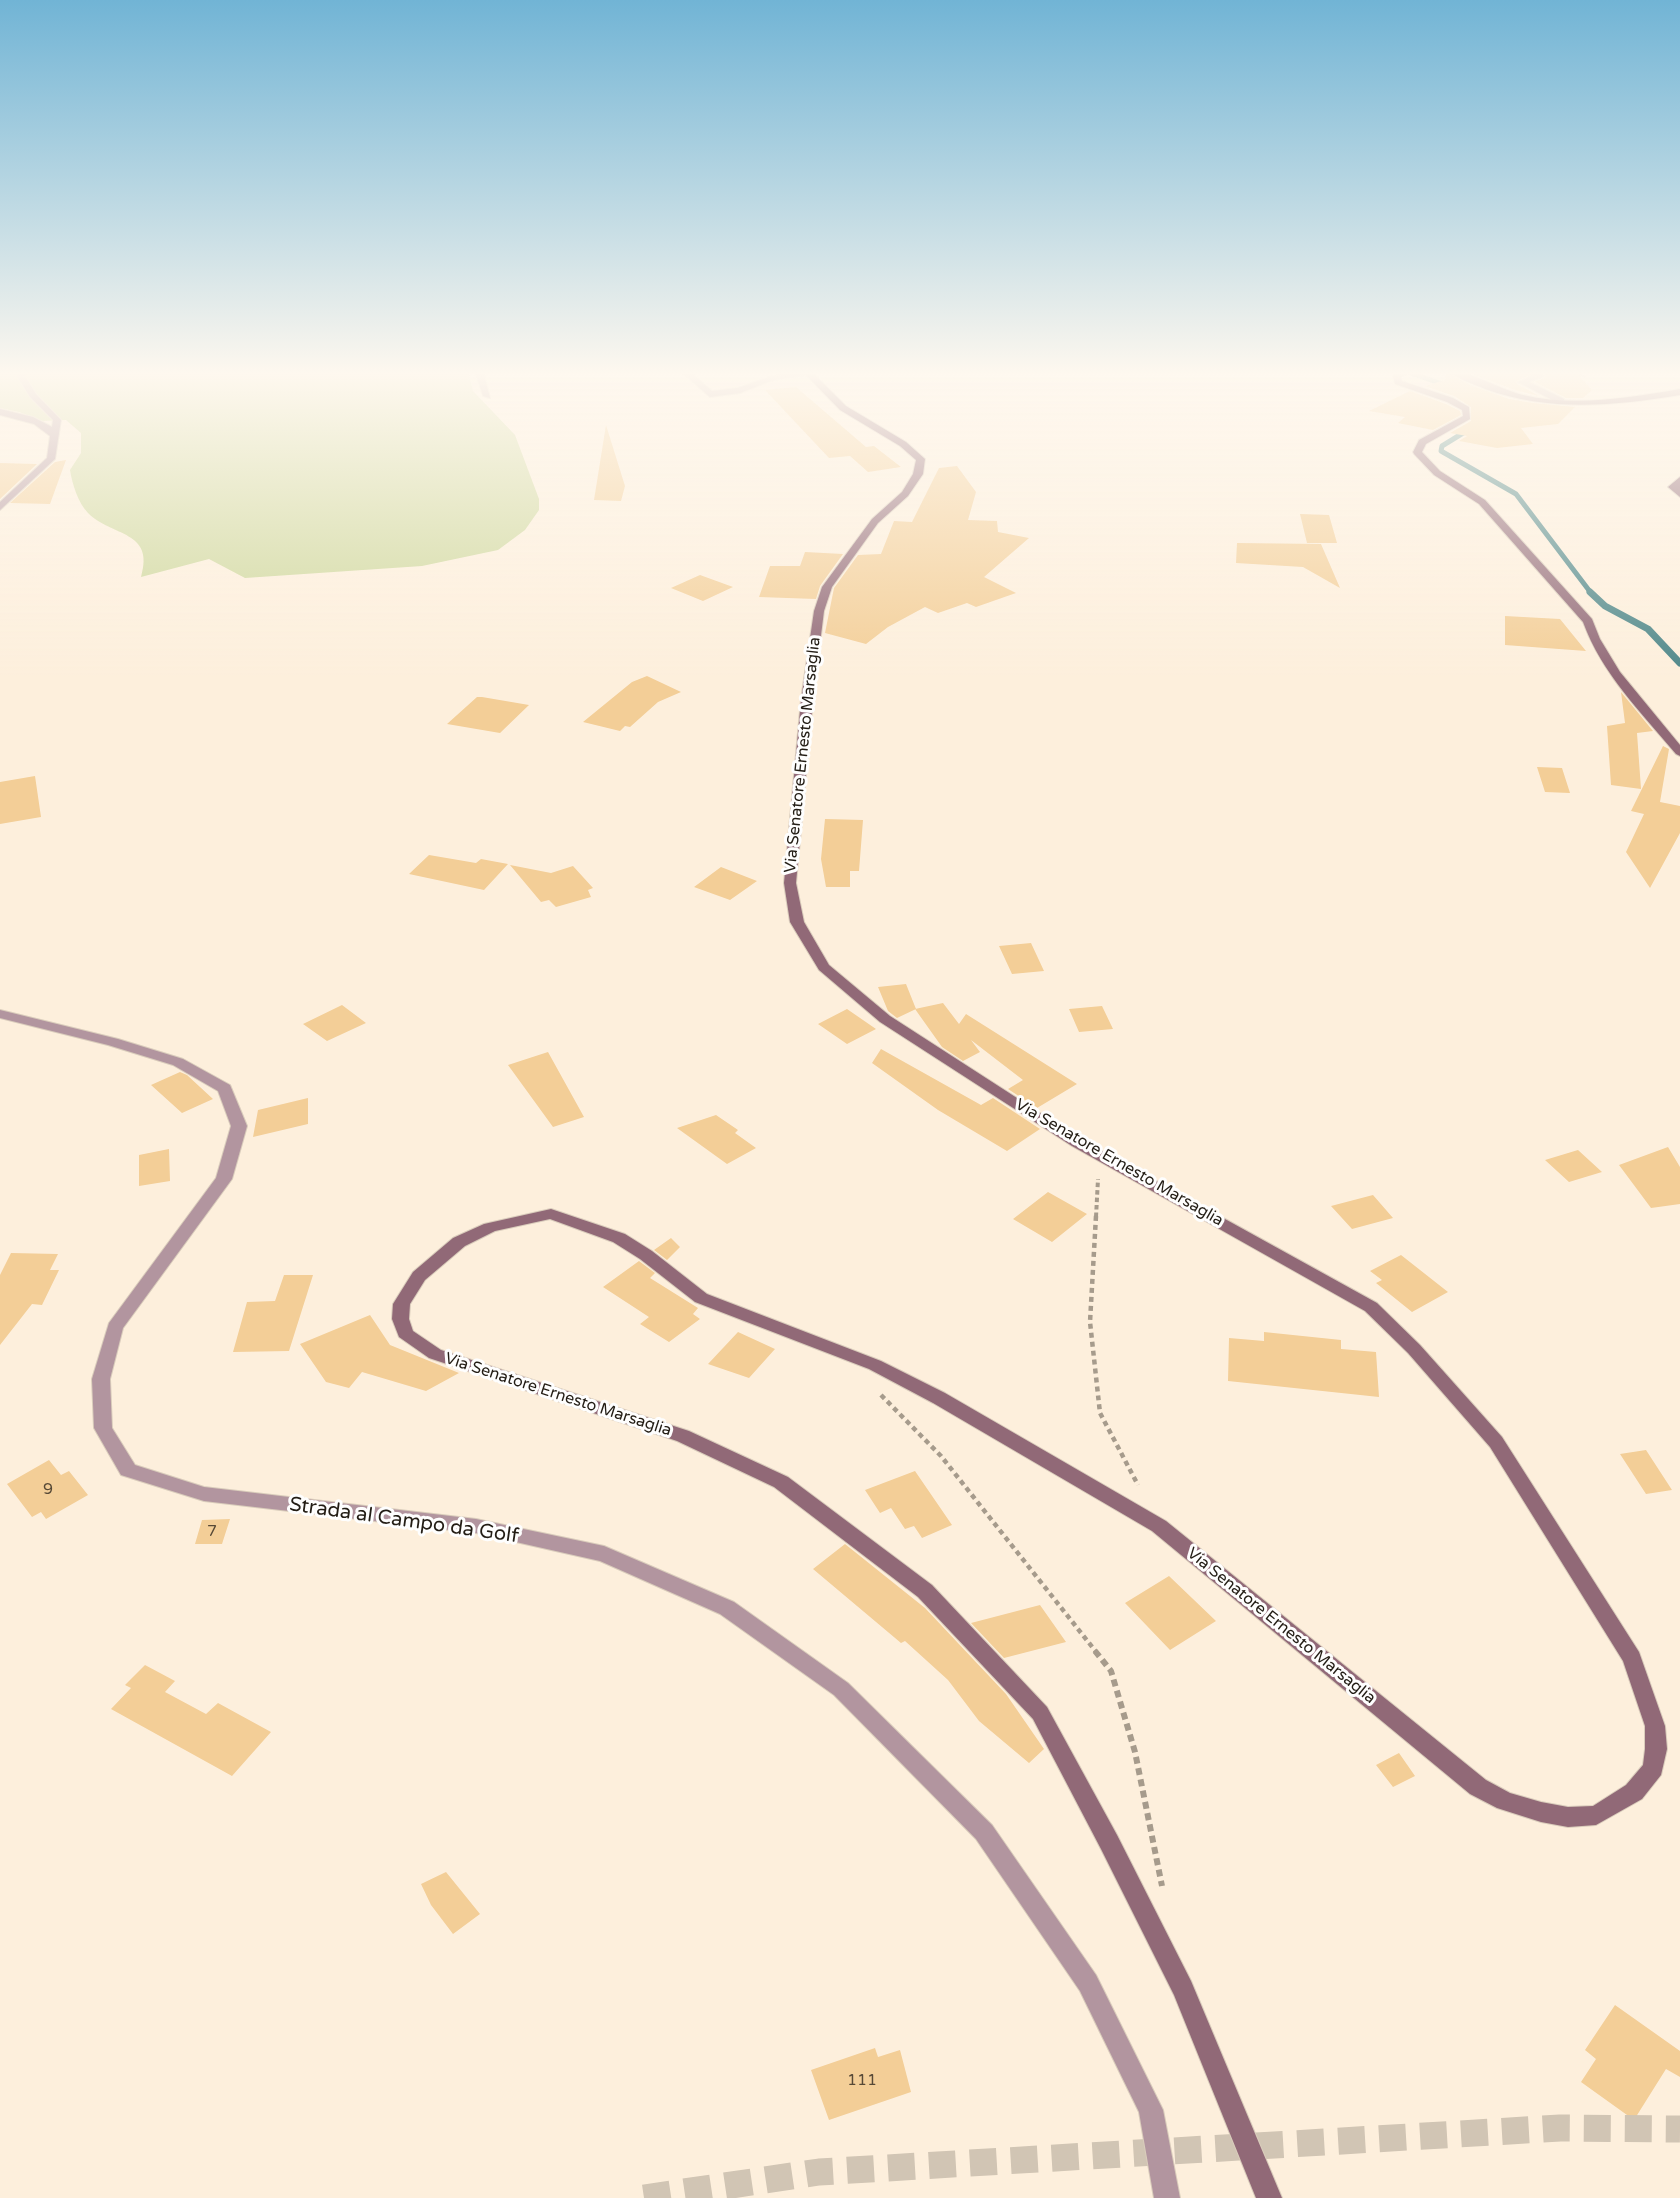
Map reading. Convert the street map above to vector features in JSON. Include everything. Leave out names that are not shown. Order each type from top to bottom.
[{"type":"street","points":[[0,507],[36,474]]},
{"type":"street","name":"Via Senatore Ernesto Marsaglia","points":[[918,474],[905,494],[874,521],[826,587],[819,611],[807,700],[790,883],[797,922],[824,967],[885,1019],[1077,1143],[1371,1307],[1414,1349],[1496,1442],[1632,1658],[1655,1726],[1656,1749],[1653,1768],[1634,1792],[1596,1815],[1568,1817],[1505,1801],[1478,1787],[1159,1526],[939,1398],[875,1365],[701,1298],[646,1255],[619,1238],[563,1216],[551,1214],[472,1235],[427,1267],[413,1282],[403,1300],[399,1315],[405,1334],[435,1354],[683,1436],[781,1482],[933,1600],[1040,1713],[1109,1842],[1183,1989],[1269,2198]]},
{"type":"street","points":[[1438,474],[1482,502],[1588,621],[1594,641],[1609,666],[1680,752]]},
{"type":"street","points":[[1680,480],[1673,488],[1680,494]]},
{"type":"street","name":"Strada al Campo da Golf","points":[[0,1014],[113,1042],[178,1062],[225,1088],[239,1126],[224,1179],[115,1327],[101,1379],[103,1428],[128,1470],[204,1494],[476,1526],[604,1554],[727,1608],[841,1689],[984,1832],[1088,1983],[1150,2110],[1167,2198]]},
{"type":"path","points":[[1077,1143],[1098,1176],[1090,1323],[1100,1413],[1159,1526]]},
{"type":"path","points":[[877,1391],[941,1456],[1111,1671],[1135,1752],[1162,1888]]},
{"type":"green space","points":[[71,474],[529,474],[539,499],[539,510],[525,530],[498,550],[422,566],[245,578],[209,559],[141,577],[144,562],[137,542],[88,513],[81,504]]},
{"type":"building","points":[[0,474],[27,474],[0,499]]},
{"type":"building","points":[[42,474],[61,474],[50,504],[10,503]]},
{"type":"building","points":[[598,474],[621,474],[625,486],[621,501],[594,500]]},
{"type":"building","points":[[936,474],[963,474],[976,492],[968,520],[997,521],[998,532],[1029,538],[984,577],[1016,593],[976,607],[967,603],[938,613],[925,607],[888,627],[866,644],[825,633],[834,588],[858,555],[881,554],[894,521],[912,522]]},
{"type":"building","points":[[1300,514],[1329,515],[1337,543],[1307,543]]},
{"type":"building","points":[[1237,543],[1321,544],[1340,588],[1303,567],[1236,563]]},
{"type":"building","points":[[805,552],[843,554],[820,586],[816,599],[759,597],[770,566],[800,566]]},
{"type":"building","points":[[700,575],[733,587],[703,601],[671,588]]},
{"type":"building","points":[[1505,616],[1560,619],[1586,651],[1505,645]]},
{"type":"building","points":[[647,676],[681,692],[658,702],[630,727],[625,726],[620,731],[583,722],[632,682]]},
{"type":"building","points":[[1621,692],[1653,731],[1637,733],[1641,789],[1611,785],[1607,726],[1625,723]]},
{"type":"building","points":[[477,697],[529,705],[500,733],[447,724]]},
{"type":"building","points":[[1663,746],[1669,749],[1660,802],[1680,806],[1680,833],[1650,888],[1626,852],[1644,814],[1631,811]]},
{"type":"building","points":[[1537,767],[1562,768],[1570,793],[1545,792]]},
{"type":"building","points":[[35,776],[41,817],[0,824],[0,782]]},
{"type":"building","points":[[825,819],[863,820],[859,871],[850,871],[850,887],[826,887],[821,859]]},
{"type":"building","points":[[429,855],[476,863],[481,859],[508,864],[484,890],[409,874]]},
{"type":"building","points":[[510,865],[551,873],[573,866],[593,888],[588,890],[591,897],[556,907],[549,900],[541,902]]},
{"type":"building","points":[[721,867],[757,881],[730,900],[694,887]]},
{"type":"building","points":[[1031,943],[1044,971],[1012,974],[999,946]]},
{"type":"building","points":[[906,984],[916,1009],[897,1018],[888,1011],[878,987]]},
{"type":"building","points":[[943,1003],[959,1024],[966,1014],[1077,1084],[1037,1108],[1008,1089],[1023,1080],[971,1040],[980,1052],[963,1061],[942,1047],[915,1009]]},
{"type":"building","points":[[342,1005],[366,1023],[327,1041],[303,1024]]},
{"type":"building","points":[[1102,1006],[1113,1029],[1079,1032],[1069,1009]]},
{"type":"building","points":[[847,1009],[876,1029],[847,1044],[818,1024]]},
{"type":"building","points":[[881,1049],[981,1105],[993,1098],[1040,1129],[1007,1151],[938,1110],[872,1063]]},
{"type":"building","points":[[548,1052],[584,1117],[553,1127],[508,1065]]},
{"type":"building","points":[[180,1072],[187,1075],[213,1099],[182,1113],[151,1085]]},
{"type":"building","points":[[308,1098],[308,1124],[253,1137],[258,1110]]},
{"type":"building","points":[[716,1115],[738,1130],[735,1133],[756,1148],[727,1164],[677,1128]]},
{"type":"building","points":[[1668,1147],[1680,1167],[1680,1204],[1651,1208],[1619,1165]]},
{"type":"building","points":[[169,1149],[170,1181],[139,1186],[139,1155]]},
{"type":"building","points":[[1578,1150],[1602,1172],[1569,1182],[1545,1160]]},
{"type":"building","points":[[1048,1192],[1087,1214],[1052,1242],[1013,1219]]},
{"type":"building","points":[[1373,1195],[1393,1218],[1352,1229],[1331,1206]]},
{"type":"building","points":[[671,1238],[680,1247],[667,1260],[654,1250]]},
{"type":"building","points":[[11,1253],[58,1254],[50,1270],[59,1270],[42,1305],[32,1304],[0,1345],[0,1275]]},
{"type":"building","points":[[1401,1255],[1448,1292],[1412,1312],[1376,1283],[1382,1280],[1370,1271]]},
{"type":"building","points":[[639,1261],[655,1273],[650,1278],[698,1308],[693,1314],[700,1319],[669,1342],[640,1324],[649,1317],[603,1287]]},
{"type":"building","points":[[284,1275],[313,1275],[289,1351],[233,1352],[247,1302],[275,1301]]},
{"type":"building","points":[[370,1315],[390,1345],[459,1373],[426,1391],[362,1372],[349,1388],[326,1382],[300,1344]]},
{"type":"building","points":[[738,1332],[775,1349],[749,1378],[708,1364]]},
{"type":"building","points":[[1264,1332],[1341,1340],[1341,1349],[1376,1352],[1379,1397],[1228,1381],[1229,1338],[1264,1341]]},
{"type":"building","points":[[1646,1450],[1672,1490],[1646,1494],[1620,1454]]},
{"type":"building","points":[[49,1460],[61,1475],[69,1471],[88,1495],[46,1519],[41,1512],[32,1517],[7,1484]]},
{"type":"building","points":[[915,1471],[952,1525],[922,1538],[914,1526],[905,1529],[891,1508],[880,1513],[865,1490]]},
{"type":"building","points":[[230,1519],[222,1544],[195,1544],[202,1520]]},
{"type":"building","points":[[845,1544],[925,1608],[1006,1694],[1044,1749],[1029,1763],[979,1721],[948,1680],[905,1641],[901,1643],[813,1569]]},
{"type":"building","points":[[1169,1576],[1216,1621],[1170,1650],[1125,1603]]},
{"type":"building","points":[[1040,1605],[1066,1642],[1004,1658],[971,1623]]},
{"type":"building","points":[[145,1665],[175,1681],[165,1692],[206,1714],[218,1703],[271,1732],[232,1776],[111,1709],[131,1688],[125,1685]]},
{"type":"building","points":[[1399,1753],[1415,1776],[1393,1787],[1376,1765]]},
{"type":"building","points":[[446,1872],[480,1914],[453,1934],[431,1905],[421,1884]]},
{"type":"building","points":[[1615,2005],[1680,2051],[1680,2077],[1666,2069],[1634,2120],[1581,2082],[1596,2059],[1585,2050]]},
{"type":"building","points":[[875,2048],[878,2057],[900,2050],[911,2092],[829,2120],[811,2070]]},
{"type":"waterway","points":[[1480,474],[1516,494],[1591,593]]},
{"type":"waterway","points":[[1591,593],[1605,606],[1648,629],[1680,663]]},
{"type":"tunnel","points":[[644,2198],[819,2172],[1560,2128],[1680,2129]]}]
